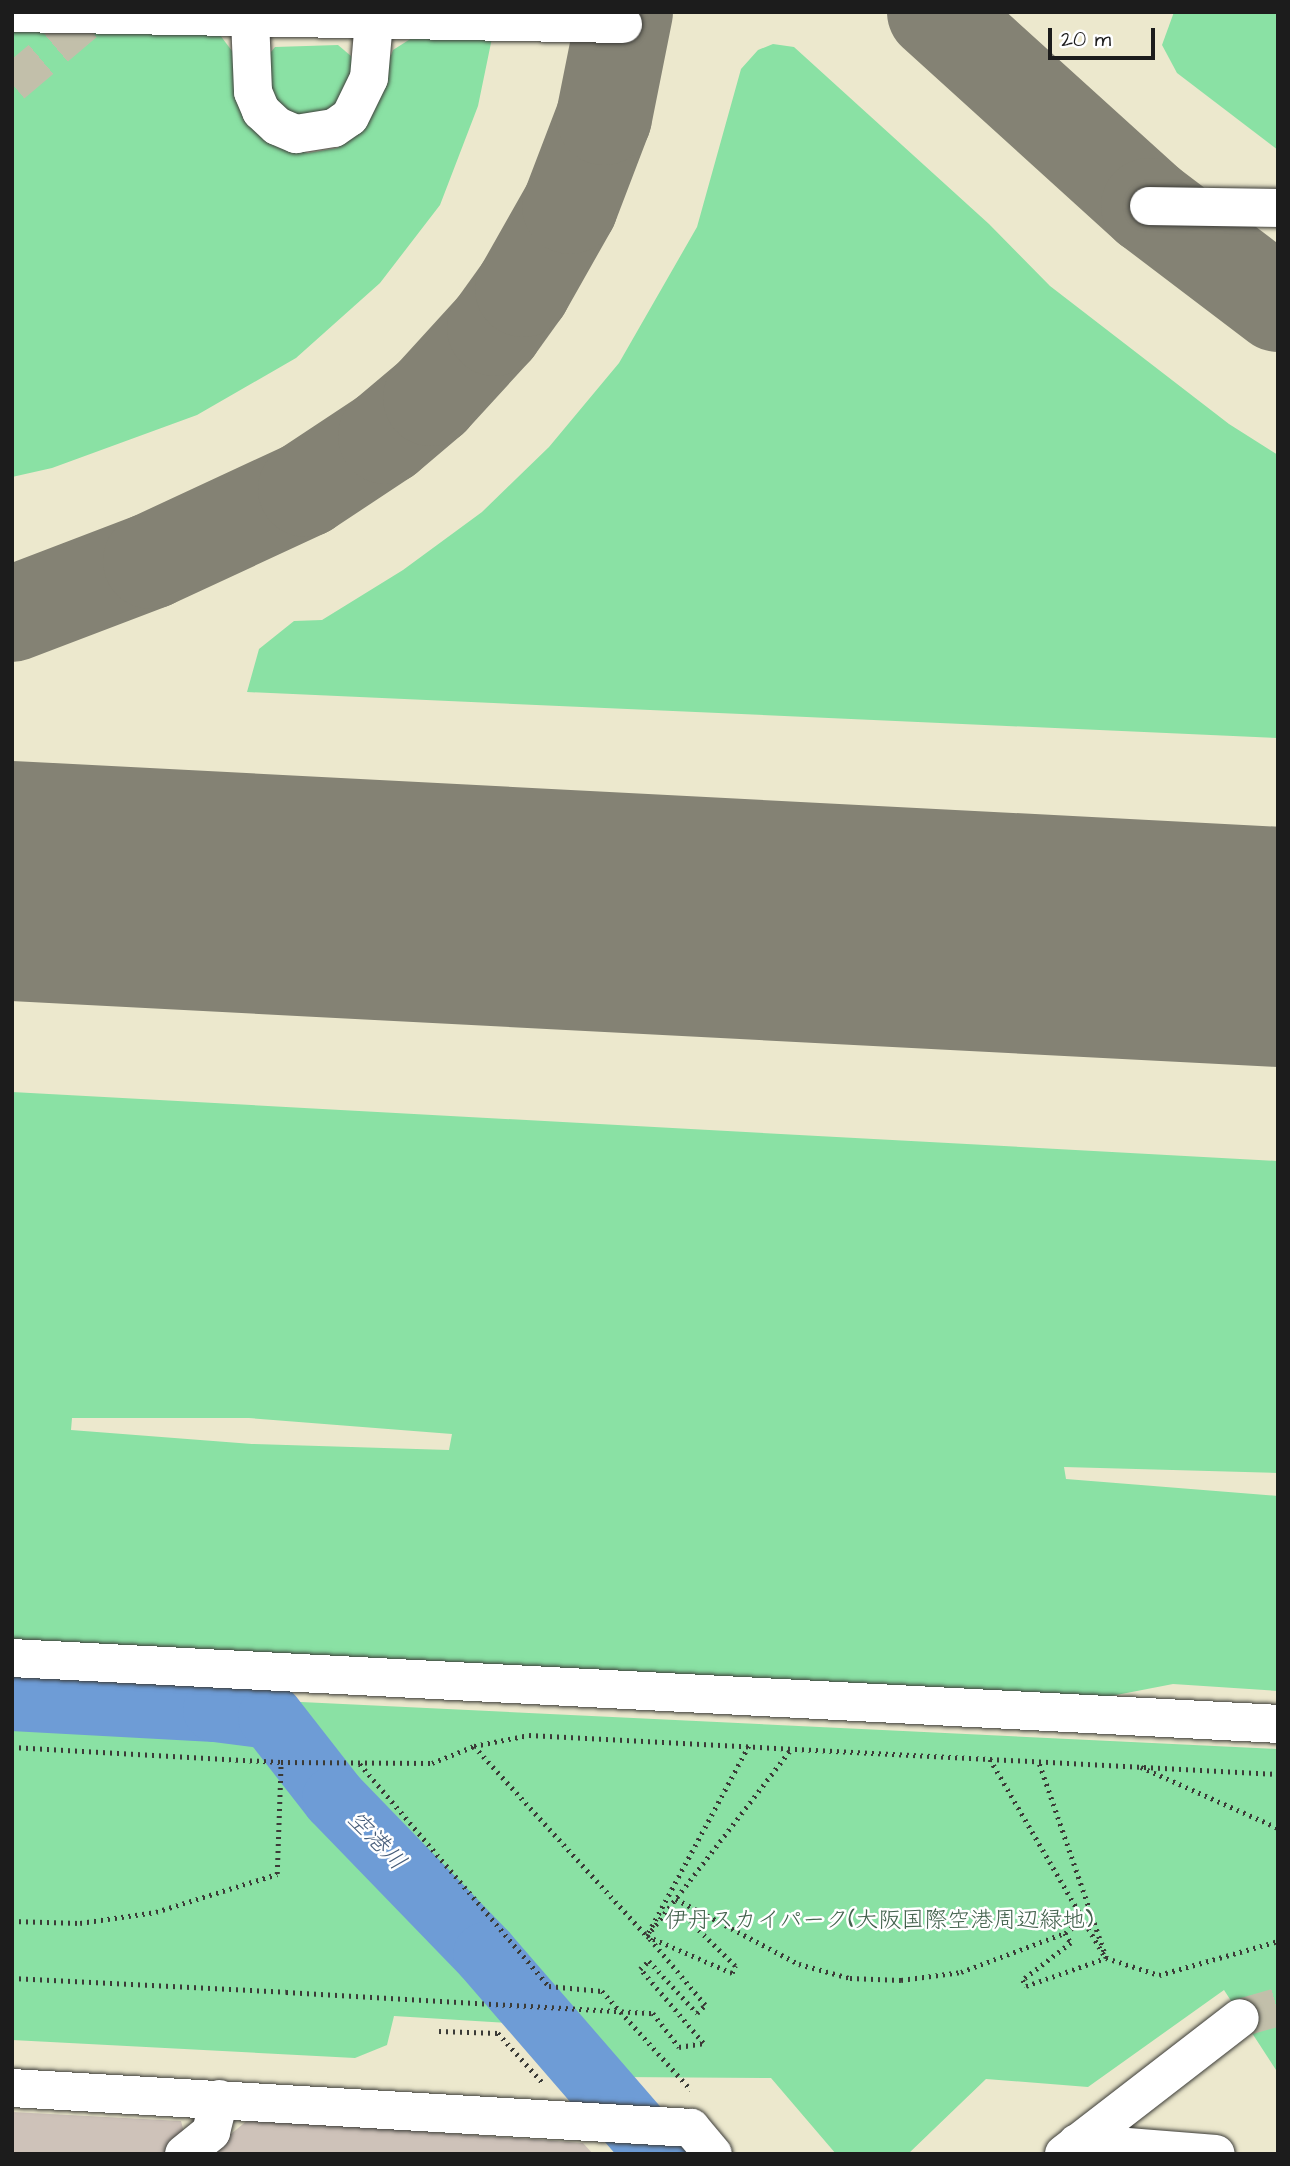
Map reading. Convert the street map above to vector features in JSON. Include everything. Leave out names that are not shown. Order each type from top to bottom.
[{"type":"street","points":[[12,13],[624,24]]},
{"type":"street","points":[[250,19],[253,92],[261,111],[277,126],[296,134],[334,128],[350,117],[369,78],[374,21]]},
{"type":"street","points":[[1149,206],[1278,208]]},
{"type":"street","points":[[12,1658],[1278,1724]]},
{"type":"street","points":[[1070,2148],[1240,2018]]},
{"type":"street","points":[[12,2088],[578,2118],[691,2128],[713,2154]]},
{"type":"street","points":[[184,2154],[211,2132],[219,2099]]},
{"type":"street","points":[[1070,2148],[1216,2154]]},
{"type":"path","points":[[12,1747],[281,1762],[432,1763],[474,1746],[529,1735],[1278,1774]]},
{"type":"path","points":[[12,1978],[653,2013],[679,2047],[703,2043],[640,1969],[649,1961],[697,2013],[705,2005],[647,1936],[474,1746]]},
{"type":"path","points":[[647,1936],[750,1746]]},
{"type":"path","points":[[647,1936],[792,1748]]},
{"type":"path","points":[[990,1758],[1106,1958]]},
{"type":"path","points":[[1038,1760],[1106,1958]]},
{"type":"path","points":[[12,1921],[80,1923],[156,1912],[277,1874],[281,1762]]},
{"type":"path","points":[[359,1764],[549,1986],[602,1991],[696,2095]]},
{"type":"path","points":[[1137,1766],[1278,1828]]},
{"type":"path","points":[[676,1899],[799,1964],[850,1978],[901,1980],[961,1972],[1065,1933],[1083,1920]]},
{"type":"path","points":[[647,1936],[732,1973],[735,1966],[690,1922],[698,1911]]},
{"type":"path","points":[[1065,1933],[1071,1943],[1023,1980],[1026,1986],[1106,1958],[1159,1975],[1278,1941]]},
{"type":"path","points":[[439,2031],[498,2033],[578,2118]]},
{"type":"shaded area","points":[[12,2112],[181,2121],[185,2136],[164,2154],[12,2154]]},
{"type":"shaded area","points":[[249,2119],[583,2143],[593,2154],[207,2154]]},
{"type":"green space","points":[[1174,12],[1278,12],[1278,150],[1177,73],[1162,45]]},
{"type":"green space","points":[[12,31],[220,35],[235,55],[276,146],[308,153],[337,148],[364,126],[393,50],[415,36],[492,38],[478,106],[440,205],[380,283],[296,358],[197,415],[52,468],[12,477]]},
{"type":"green space","points":[[773,44],[794,47],[989,224],[1050,286],[1229,424],[1278,455],[1278,738],[247,692],[259,649],[294,621],[322,620],[403,570],[482,512],[549,447],[619,363],[697,227],[741,69],[758,50]]},
{"type":"green space","points":[[338,45],[351,56],[356,71],[350,93],[311,128],[266,98],[266,58],[275,47]]},
{"type":"green space","points":[[12,1092],[1278,1161],[1278,1473],[1064,1467],[1066,1479],[1278,1496],[1278,1691],[1173,1684],[1106,1697],[12,1641]],"holes":[[[72,1418],[249,1418],[452,1434],[449,1450],[252,1444],[71,1430]]]},
{"type":"green space","name":"伊丹スカイパーク(大阪国際空港周辺緑地)","points":[[12,1688],[1278,1749],[1278,2073],[1224,1990],[1088,2087],[986,2079],[908,2154],[836,2154],[771,2078],[619,2077],[553,2070],[508,2023],[394,2016],[387,2045],[355,2058],[12,2040]]},
{"type":"waterway","name":"空港川","points":[[12,1698],[215,1709],[270,1716],[334,1798],[485,1954],[658,2154]]},
{"type":"taxiway","points":[[12,614],[151,561],[306,489],[386,436],[431,398],[495,328],[523,289],[570,206],[604,117],[625,12]]},
{"type":"taxiway","points":[[935,12],[1149,206],[1278,304]]},
{"type":"taxiway","points":[[12,813],[75,830],[379,886],[576,910]]},
{"type":"runway","points":[[12,881],[1278,947]]},
{"type":"tunnel","points":[[12,84],[97,12]]},
{"type":"tunnel","points":[[1240,2018],[1278,2007]]}]
